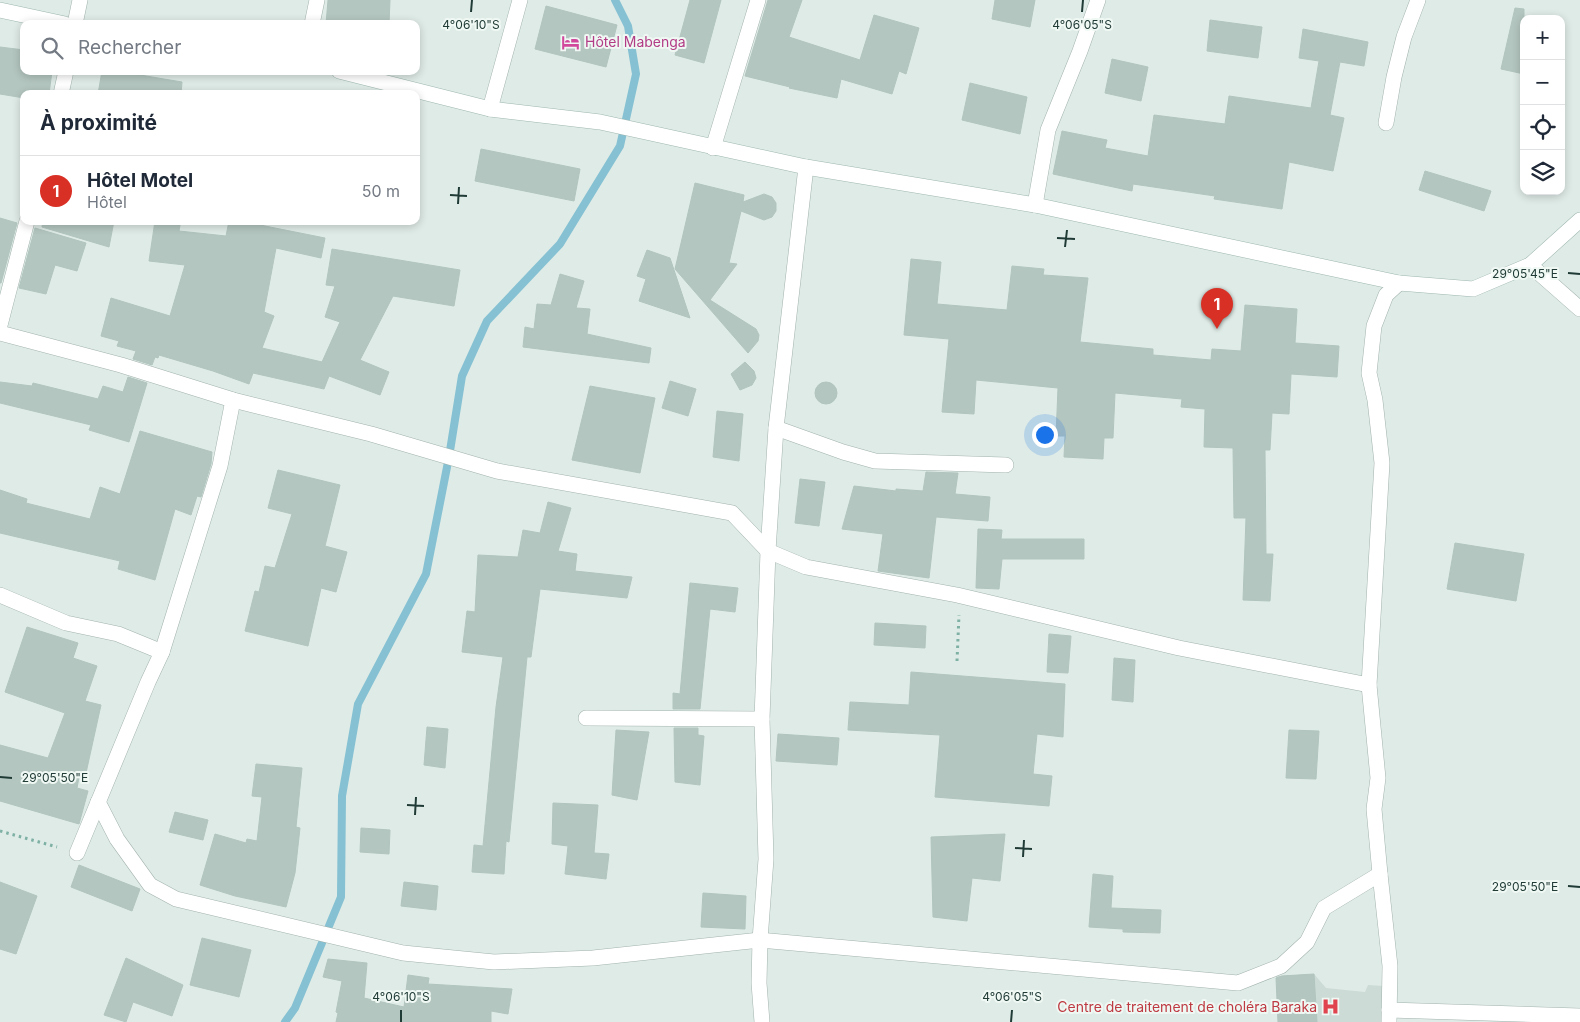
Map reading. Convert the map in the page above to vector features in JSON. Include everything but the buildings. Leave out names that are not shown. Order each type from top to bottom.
[{"type":"street","points":[[75,20],[80,0]]},
{"type":"street","points":[[313,20],[317,0]]},
{"type":"street","points":[[490,109],[520,0]]},
{"type":"street","points":[[713,148],[758,0]]},
{"type":"street","points":[[1035,205],[1048,130],[1080,51],[1098,0]]},
{"type":"street","points":[[1386,123],[1394,76],[1404,37],[1418,0]]},
{"type":"street","points":[[0,10],[46,20]]},
{"type":"street","points":[[62,90],[65,75]]},
{"type":"street","points":[[355,75],[414,90]]},
{"type":"street","points":[[420,91],[490,109],[600,122],[806,167],[1035,205],[1399,282],[1473,289],[1530,265],[1580,220]]},
{"type":"street","points":[[762,1022],[759,983],[760,940],[766,859],[762,719],[768,551],[776,428],[806,167]]},
{"type":"street","points":[[0,325],[26,225]]},
{"type":"street","points":[[1530,265],[1580,309]]},
{"type":"street","points":[[1399,282],[1386,295],[1374,326],[1369,373],[1375,400],[1382,463],[1369,685],[1378,778],[1374,809],[1390,966],[1389,1016],[1580,1016]]},
{"type":"street","points":[[0,332],[121,365],[234,400],[371,434],[498,471],[732,513],[768,551],[806,567],[957,595],[1179,648],[1369,685]]},
{"type":"street","points":[[77,853],[162,652],[220,466],[234,400]]},
{"type":"street","points":[[776,428],[842,452],[875,461],[1006,465]]},
{"type":"street","points":[[0,595],[66,623],[118,634],[162,652]]},
{"type":"street","points":[[586,718],[762,719]]},
{"type":"street","points":[[98,802],[117,839],[150,885],[176,899],[403,953],[494,962],[593,958],[760,940],[1238,983],[1281,966],[1307,942],[1324,908],[1380,874]]},
{"type":"path","points":[[957,595],[960,605],[957,661]]},
{"type":"path","points":[[0,831],[77,853]]},
{"type":"shaded area","name":"Centre de traitement de choléra Baraka","points":[[1314,974],[1326,988],[1365,992],[1368,985],[1384,986],[1383,1022],[1278,1022],[1276,976]]},
{"type":"waterway","points":[[285,1022],[295,1008],[341,897],[342,796],[358,704],[426,574],[449,457],[462,376],[487,321],[560,244],[620,146],[636,74],[628,26],[615,0]]},
{"type":"place","name":"Hôtel Mabenga","points":[[571,42]]},
{"type":"place","name":"Hôtel Motel","points":[[1217,329]]},
{"type":"place","name":"Centre de traitement de choléra Baraka","points":[[1331,1007]]}]
